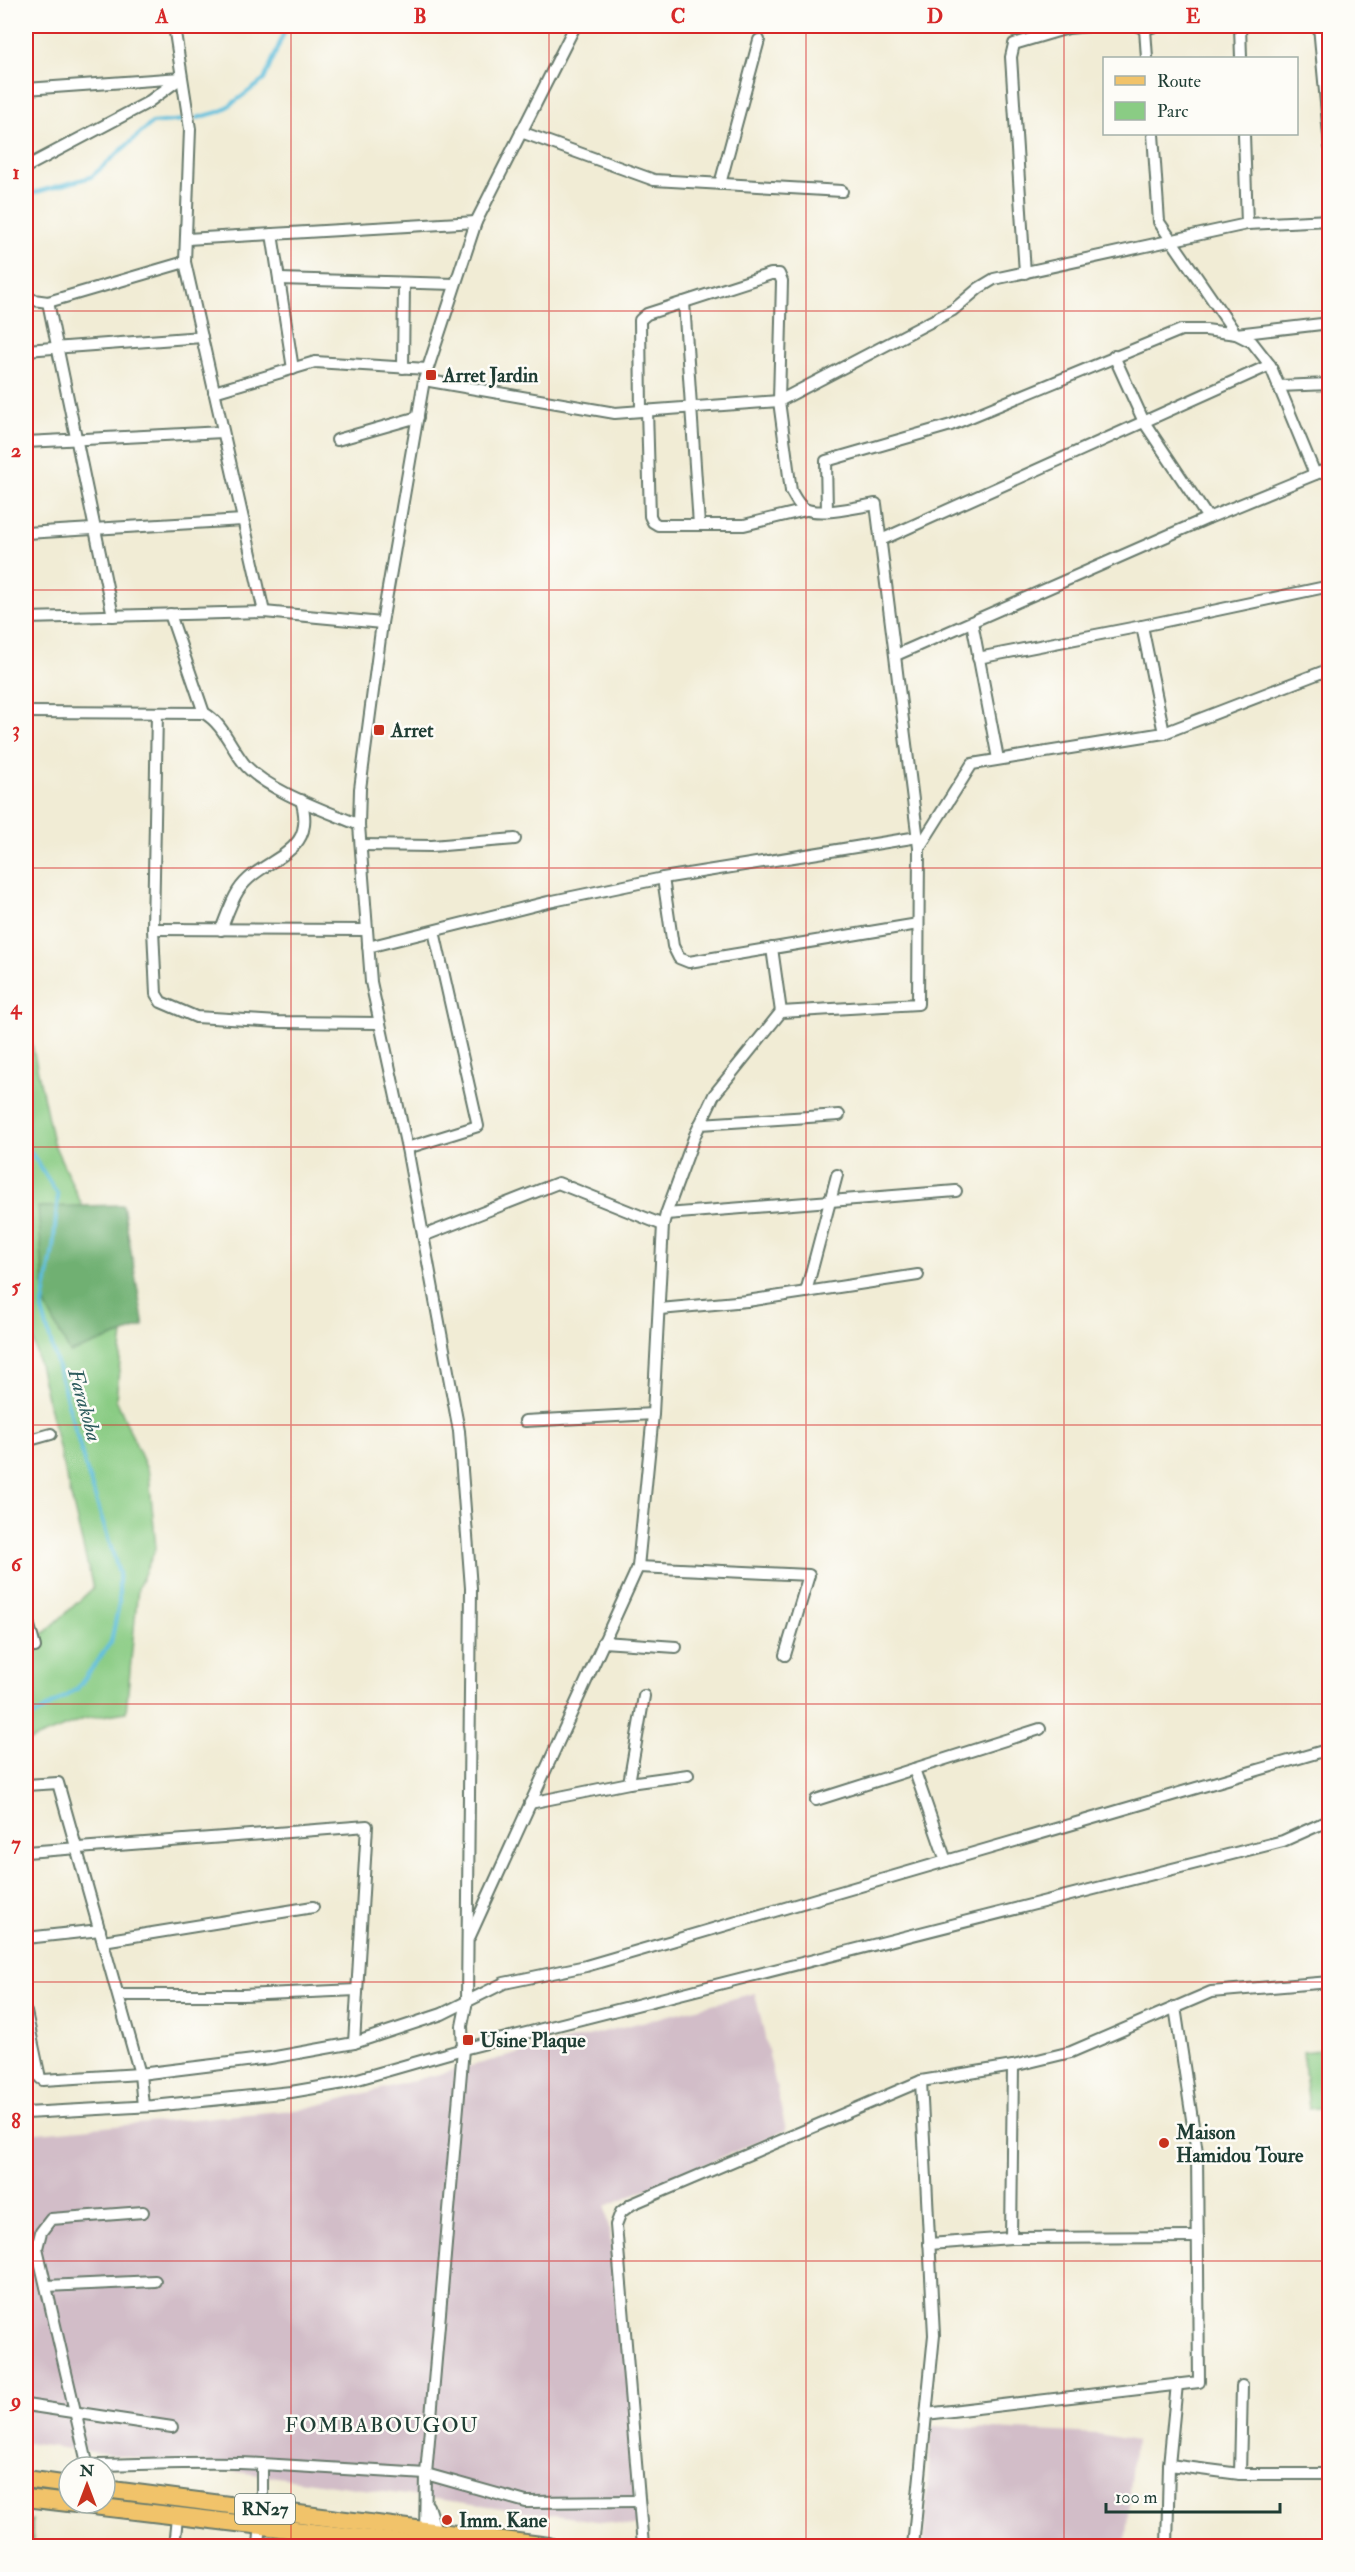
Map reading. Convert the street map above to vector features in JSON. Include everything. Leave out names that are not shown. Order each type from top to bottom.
[{"type":"main road","points":[[28,2480],[57,2484]]},
{"type":"main road","name":"RN27","points":[[117,2491],[262,2509],[431,2542]]},
{"type":"main road","name":"RN27","points":[[27,2498],[260,2527],[431,2542],[549,2547]]},
{"type":"street","points":[[174,26],[190,129],[185,262],[264,612]]},
{"type":"street","points":[[431,2542],[426,2474],[463,2049],[462,2026],[467,2001],[471,1588],[459,1431],[406,1148],[371,982],[359,825],[360,789],[382,623],[426,374],[476,222],[575,26]]},
{"type":"street","points":[[1025,273],[1011,57],[1014,44],[1068,27],[1089,26]]},
{"type":"street","points":[[1240,26],[1241,57]]},
{"type":"street","points":[[1318,26],[1329,147]]},
{"type":"street","points":[[1146,27],[1147,57]]},
{"type":"street","points":[[720,184],[759,40]]},
{"type":"street","points":[[26,88],[181,78]]},
{"type":"street","points":[[26,167],[147,103],[181,78]]},
{"type":"street","points":[[521,132],[654,180],[842,190]]},
{"type":"street","points":[[1153,135],[1159,222],[1236,334],[1252,342],[1270,365],[1315,474]]},
{"type":"street","points":[[1244,135],[1247,224]]},
{"type":"street","points":[[214,393],[315,362],[331,362],[403,368],[615,413],[779,401],[953,310],[994,279],[1247,224],[1329,220]]},
{"type":"street","points":[[187,239],[476,222]]},
{"type":"street","points":[[272,234],[293,369]]},
{"type":"street","points":[[26,299],[48,302],[185,262]]},
{"type":"street","points":[[781,1012],[918,1004],[918,843],[876,504],[826,511],[807,510],[744,525],[658,525],[653,522],[650,516],[640,320],[647,314],[771,274],[779,274],[782,281],[779,401],[791,491],[798,503],[807,510]]},
{"type":"street","points":[[279,279],[455,284]]},
{"type":"street","points":[[403,368],[404,283]]},
{"type":"street","points":[[48,302],[113,616]]},
{"type":"street","points":[[684,302],[699,525]]},
{"type":"street","points":[[826,511],[826,461],[951,425],[1180,330],[1206,330],[1236,334],[1329,323]]},
{"type":"street","points":[[26,350],[202,337]]},
{"type":"street","points":[[1114,357],[1144,422],[1208,518]]},
{"type":"street","points":[[881,540],[1270,365]]},
{"type":"street","points":[[1278,386],[1329,384]]},
{"type":"street","points":[[337,440],[418,417]]},
{"type":"street","points":[[26,442],[223,432]]},
{"type":"street","points":[[896,655],[1208,518],[1329,468]]},
{"type":"street","points":[[26,533],[243,520]]},
{"type":"street","points":[[978,658],[1329,586]]},
{"type":"street","points":[[26,618],[264,612],[382,623]]},
{"type":"street","points":[[170,614],[204,713]]},
{"type":"street","points":[[972,622],[998,759]]},
{"type":"street","points":[[1142,626],[1164,733]]},
{"type":"street","points":[[368,947],[549,902],[663,878],[918,843],[972,764],[1164,733],[1329,669]]},
{"type":"street","points":[[26,712],[204,713],[214,718],[231,747],[248,768],[264,781],[359,825]]},
{"type":"street","points":[[157,713],[153,929],[156,994],[161,1002],[196,1017],[278,1022],[379,1023]]},
{"type":"street","points":[[221,930],[238,890],[297,845],[306,816],[301,800]]},
{"type":"street","points":[[361,845],[432,846],[515,840]]},
{"type":"street","points":[[663,878],[673,946],[679,958],[690,962],[918,924]]},
{"type":"street","points":[[153,929],[366,930]]},
{"type":"street","points":[[406,1148],[478,1126],[434,931]]},
{"type":"street","points":[[469,1939],[638,1567],[653,1414],[664,1219],[700,1124],[714,1095],[781,1012],[772,948]]},
{"type":"street","points":[[700,1124],[839,1115]]},
{"type":"street","points":[[807,1292],[837,1175]]},
{"type":"street","points":[[423,1236],[558,1184],[664,1219],[830,1201],[956,1191]]},
{"type":"street","points":[[660,1309],[747,1301],[918,1275]]},
{"type":"street","points":[[525,1421],[653,1414]]},
{"type":"street","points":[[26,1441],[51,1434]]},
{"type":"street","points":[[638,1567],[808,1575],[784,1655]]},
{"type":"street","points":[[26,1615],[35,1647]]},
{"type":"street","points":[[603,1642],[676,1647]]},
{"type":"street","points":[[629,1783],[644,1696]]},
{"type":"street","points":[[816,1800],[1040,1729]]},
{"type":"street","points":[[26,2012],[41,2080],[140,2074],[270,2058],[354,2043],[442,2014],[504,1983],[586,1966],[1329,1749]]},
{"type":"street","points":[[914,1769],[946,1861]]},
{"type":"street","points":[[530,1803],[629,1783],[688,1775]]},
{"type":"street","points":[[26,1785],[58,1783],[140,2074],[143,2106]]},
{"type":"street","points":[[26,2113],[143,2106],[291,2092],[344,2083],[463,2049],[1283,1841],[1329,1820]]},
{"type":"street","points":[[26,1852],[367,1826],[354,2043]]},
{"type":"street","points":[[26,1938],[102,1935],[313,1907]]},
{"type":"street","points":[[643,2547],[616,2224],[621,2212],[632,2204],[921,2081],[1013,2066],[1071,2052],[1211,1992],[1329,1982]]},
{"type":"street","points":[[119,1995],[243,1995],[357,1990]]},
{"type":"street","points":[[926,2414],[1199,2382],[1197,2152],[1175,2007]]},
{"type":"street","points":[[1011,2238],[1013,2066]]},
{"type":"street","points":[[913,2547],[934,2335],[921,2081]]},
{"type":"street","points":[[85,2455],[37,2248],[41,2232],[51,2219],[143,2212]]},
{"type":"street","points":[[929,2244],[1011,2238],[1198,2237]]},
{"type":"street","points":[[46,2286],[155,2282]]},
{"type":"street","points":[[1167,2547],[1169,2465],[1177,2384]]},
{"type":"street","points":[[1240,2474],[1242,2386]]},
{"type":"street","points":[[26,2405],[172,2427]]},
{"type":"street","points":[[117,2466],[222,2461],[426,2474],[526,2502],[639,2501]]},
{"type":"street","points":[[258,2547],[262,2509],[262,2464]]},
{"type":"street","points":[[1169,2465],[1240,2474],[1329,2474],[1329,2480]]},
{"type":"street","points":[[174,2547],[177,2518]]},
{"type":"shaded area","points":[[755,1993],[786,2130],[606,2206],[648,2528],[26,2443],[26,2134],[303,2109]]},
{"type":"shaded area","points":[[932,2426],[1099,2434],[1135,2441],[1125,2546],[923,2546]]},
{"type":"green space","points":[[26,1016],[53,1142],[86,1214],[123,1333],[116,1399],[149,1474],[156,1548],[138,1588],[126,1712],[84,1719],[27,1742],[26,1642],[41,1636],[93,1588],[29,1323],[26,1323]]},
{"type":"green space","points":[[123,1205],[144,1326],[70,1353],[45,1304],[38,1207]]},
{"type":"green space","points":[[1329,2049],[1329,2107],[1309,2109],[1303,2052]]},
{"type":"green space","points":[[32,2520],[32,2546],[26,2546],[26,2521]]},
{"type":"waterway","points":[[197,118],[222,111],[264,80],[287,26]]},
{"type":"waterway","points":[[26,195],[91,177],[152,123],[184,120]]},
{"type":"waterway","name":"Farakoba","points":[[26,1065],[27,1146],[58,1195],[53,1249],[42,1310],[85,1465],[119,1573],[119,1604],[111,1642],[77,1689],[26,1721]]},
{"type":"place","name":"Arret Jardin","points":[[431,375]]},
{"type":"place","name":"Arret","points":[[379,730]]},
{"type":"place","name":"Usine Plaque","points":[[468,2040]]},
{"type":"place","name":"Maison Hamidou Toure","points":[[1164,2143]]},
{"type":"place","name":"Imm. Kane","points":[[447,2520]]},
{"type":"district","name":"FOMBABOUGOU","points":[[382,2425]]}]
